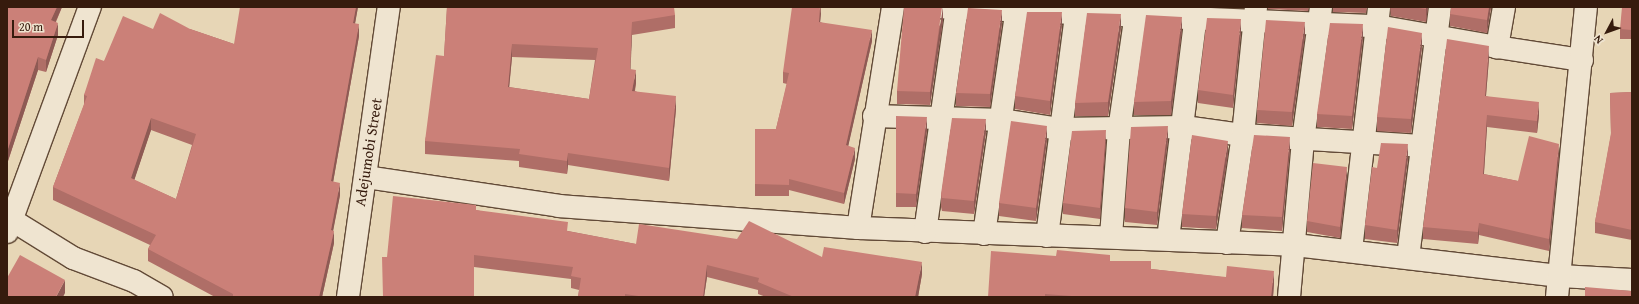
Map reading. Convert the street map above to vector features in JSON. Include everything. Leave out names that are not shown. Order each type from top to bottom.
[{"type":"street","points":[[90,7],[9,223],[73,258],[134,281],[162,297]]},
{"type":"street","name":"Adejumobi Street","points":[[348,297],[390,7]]},
{"type":"street","points":[[858,228],[874,116],[893,7]]},
{"type":"street","points":[[1408,256],[1440,7]]},
{"type":"street","points":[[1497,47],[1504,7]]},
{"type":"street","points":[[1557,297],[1582,60],[1586,7]]},
{"type":"street","points":[[925,232],[941,120],[950,8],[1378,17],[1436,35],[1497,47],[1582,60]]},
{"type":"street","points":[[984,234],[1002,120],[1017,9]]},
{"type":"street","points":[[1046,236],[1077,10]]},
{"type":"street","points":[[1111,236],[1118,130],[1137,12]]},
{"type":"street","points":[[1168,239],[1184,127],[1196,12]]},
{"type":"street","points":[[1227,243],[1243,135],[1256,14]]},
{"type":"street","points":[[1289,297],[1296,245],[1303,140],[1320,16]]},
{"type":"street","points":[[1351,250],[1378,17]]},
{"type":"street","points":[[874,116],[941,120],[1002,120],[1060,129],[1118,130],[1184,127],[1243,135],[1303,140],[1421,146]]},
{"type":"street","points":[[366,178],[559,206],[925,232],[1046,236],[1111,236],[1227,243],[1296,245],[1408,256],[1560,276],[1632,280]]},
{"type":"building","points":[[7,7],[57,7],[51,20],[58,23],[46,60],[38,57],[7,152]]},
{"type":"building","points":[[240,7],[356,7],[353,23],[359,24],[331,181],[340,183],[331,230],[334,231],[319,297],[233,297],[233,294],[148,249],[156,235],[53,187],[87,96],[84,95],[96,58],[104,61],[123,16],[153,29],[160,13],[190,29],[234,44]],"holes":[[[151,118],[196,134],[176,199],[131,178]]]},
{"type":"building","points":[[447,7],[674,7],[675,15],[632,22],[630,69],[636,70],[632,91],[676,96],[669,168],[568,153],[567,161],[519,154],[520,149],[425,141],[436,55],[444,56]],"holes":[[[512,44],[598,48],[589,99],[508,87]]]},
{"type":"building","points":[[792,7],[820,7],[819,22],[872,30],[846,145],[855,148],[844,193],[789,179],[789,185],[755,184],[755,129],[776,129],[789,73],[783,72]]},
{"type":"building","points":[[904,7],[942,7],[930,92],[897,91]]},
{"type":"building","points":[[1412,7],[1426,7],[1426,9]]},
{"type":"building","points":[[1451,7],[1489,7],[1487,20],[1450,14]]},
{"type":"building","points":[[1622,7],[1632,7],[1632,30],[1620,29]]},
{"type":"building","points":[[968,8],[1002,10],[990,94],[956,93]]},
{"type":"building","points":[[1027,12],[1062,12],[1050,101],[1015,96]]},
{"type":"building","points":[[1087,13],[1121,14],[1108,102],[1075,103]]},
{"type":"building","points":[[1146,15],[1182,17],[1171,101],[1134,102]]},
{"type":"building","points":[[1207,18],[1241,19],[1233,95],[1198,90]]},
{"type":"building","points":[[1266,20],[1305,22],[1292,112],[1257,110]]},
{"type":"building","points":[[1330,23],[1363,24],[1352,116],[1317,114]]},
{"type":"building","points":[[1388,27],[1422,33],[1411,119],[1377,117]]},
{"type":"building","points":[[1447,39],[1489,46],[1485,96],[1539,102],[1537,121],[1487,115],[1483,174],[1518,181],[1529,136],[1559,144],[1549,239],[1479,223],[1478,232],[1423,227]]},
{"type":"building","points":[[1632,92],[1632,230],[1595,222],[1611,133],[1610,93]]},
{"type":"building","points":[[896,116],[927,117],[916,194],[896,193]]},
{"type":"building","points":[[952,118],[986,119],[974,201],[942,198],[941,194]]},
{"type":"building","points":[[1011,121],[1047,126],[1036,208],[999,203]]},
{"type":"building","points":[[1168,126],[1157,212],[1125,208],[1131,127]]},
{"type":"building","points":[[1106,130],[1100,208],[1063,203],[1072,131]]},
{"type":"building","points":[[1192,135],[1228,141],[1216,216],[1182,214]]},
{"type":"building","points":[[1254,135],[1290,137],[1282,217],[1242,215]]},
{"type":"building","points":[[1381,143],[1408,144],[1397,230],[1365,225],[1372,167],[1377,168]]},
{"type":"building","points":[[1313,163],[1347,167],[1340,227],[1307,221]]},
{"type":"building","points":[[393,196],[476,205],[476,210],[568,222],[567,231],[636,244],[639,224],[737,239],[749,221],[822,257],[824,247],[922,262],[915,297],[794,297],[758,282],[759,278],[707,265],[703,297],[645,297],[625,294],[625,297],[578,297],[581,278],[571,276],[573,267],[474,255],[474,297],[383,297],[382,257],[387,257]]},
{"type":"building","points":[[1057,250],[1110,255],[1110,261],[1151,261],[1151,269],[1226,277],[1227,266],[1274,271],[1271,297],[1085,297],[1045,294],[1045,297],[988,297],[991,251],[1056,256]]},
{"type":"building","points":[[20,255],[65,280],[56,297],[7,297],[7,278]]},
{"type":"building","points":[[1585,287],[1632,291],[1632,297],[1585,297]]}]
